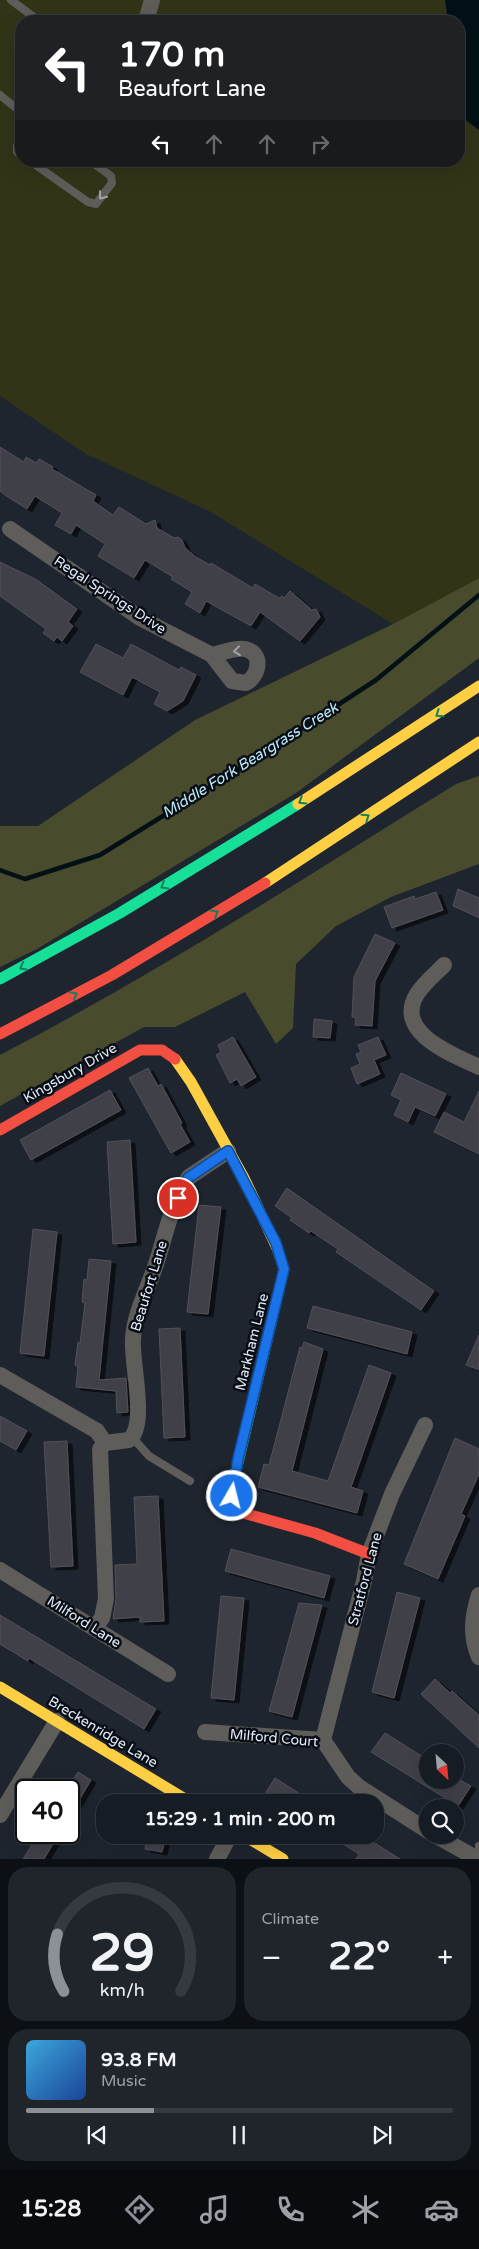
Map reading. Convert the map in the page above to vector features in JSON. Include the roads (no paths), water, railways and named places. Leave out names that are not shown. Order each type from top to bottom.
[{"type":"main road","points":[[0,979],[72,941],[240,841],[479,686]]},
{"type":"main road","points":[[0,1034],[112,975],[274,878],[479,742]]},
{"type":"main road","name":"Kingsbury Drive","points":[[0,1130],[140,1050],[157,1048]]},
{"type":"main road","name":"Markham Lane","points":[[157,1048],[172,1056],[197,1092],[276,1243],[284,1269],[238,1459],[232,1496],[238,1510],[243,1513],[316,1533],[369,1554]]},
{"type":"main road","name":"Breckenridge Lane","points":[[0,1687],[177,1794]]},
{"type":"main road","points":[[258,1844],[282,1859]]},
{"type":"street","points":[[148,15],[152,0]]},
{"type":"street","name":"Regal Springs Drive","points":[[3,527],[140,618],[212,654]]},
{"type":"street","points":[[444,965],[416,995],[413,1017],[422,1035],[432,1044],[479,1067]]},
{"type":"street","name":"Beaufort Lane","points":[[132,1437],[137,1423],[133,1339],[139,1311],[172,1212],[188,1178],[228,1151]]},
{"type":"street","points":[[0,1375],[97,1432],[105,1443]]},
{"type":"street","name":"Stratford Lane","points":[[323,1740],[364,1581],[369,1554],[392,1494],[425,1425]]},
{"type":"street","points":[[105,1443],[119,1443],[132,1437]]},
{"type":"street","points":[[94,1628],[102,1618],[105,1610],[99,1459],[100,1449],[105,1443]]},
{"type":"street","name":"Milford Lane","points":[[0,1570],[168,1674]]},
{"type":"street","points":[[479,1595],[473,1625],[473,1636],[479,1657]]},
{"type":"street","points":[[0,1815],[57,1721]]},
{"type":"street","name":"Milford Court","points":[[205,1732],[323,1740],[348,1777],[359,1787],[419,1824]]},
{"type":"street","points":[[216,1859],[225,1844]]},
{"type":"street","points":[[459,1844],[477,1851]]},
{"type":"lane","points":[[11,0],[31,15]]},
{"type":"lane","points":[[0,95],[15,107]]},
{"type":"lane","points":[[38,167],[88,202],[96,204],[112,183],[111,176],[98,167]]},
{"type":"lane","points":[[132,1437],[148,1456],[190,1480]]},
{"type":"waterway","name":"Middle Fork Beargrass Creek","points":[[0,870],[25,879],[100,855],[255,759],[376,680],[479,595]]}]
